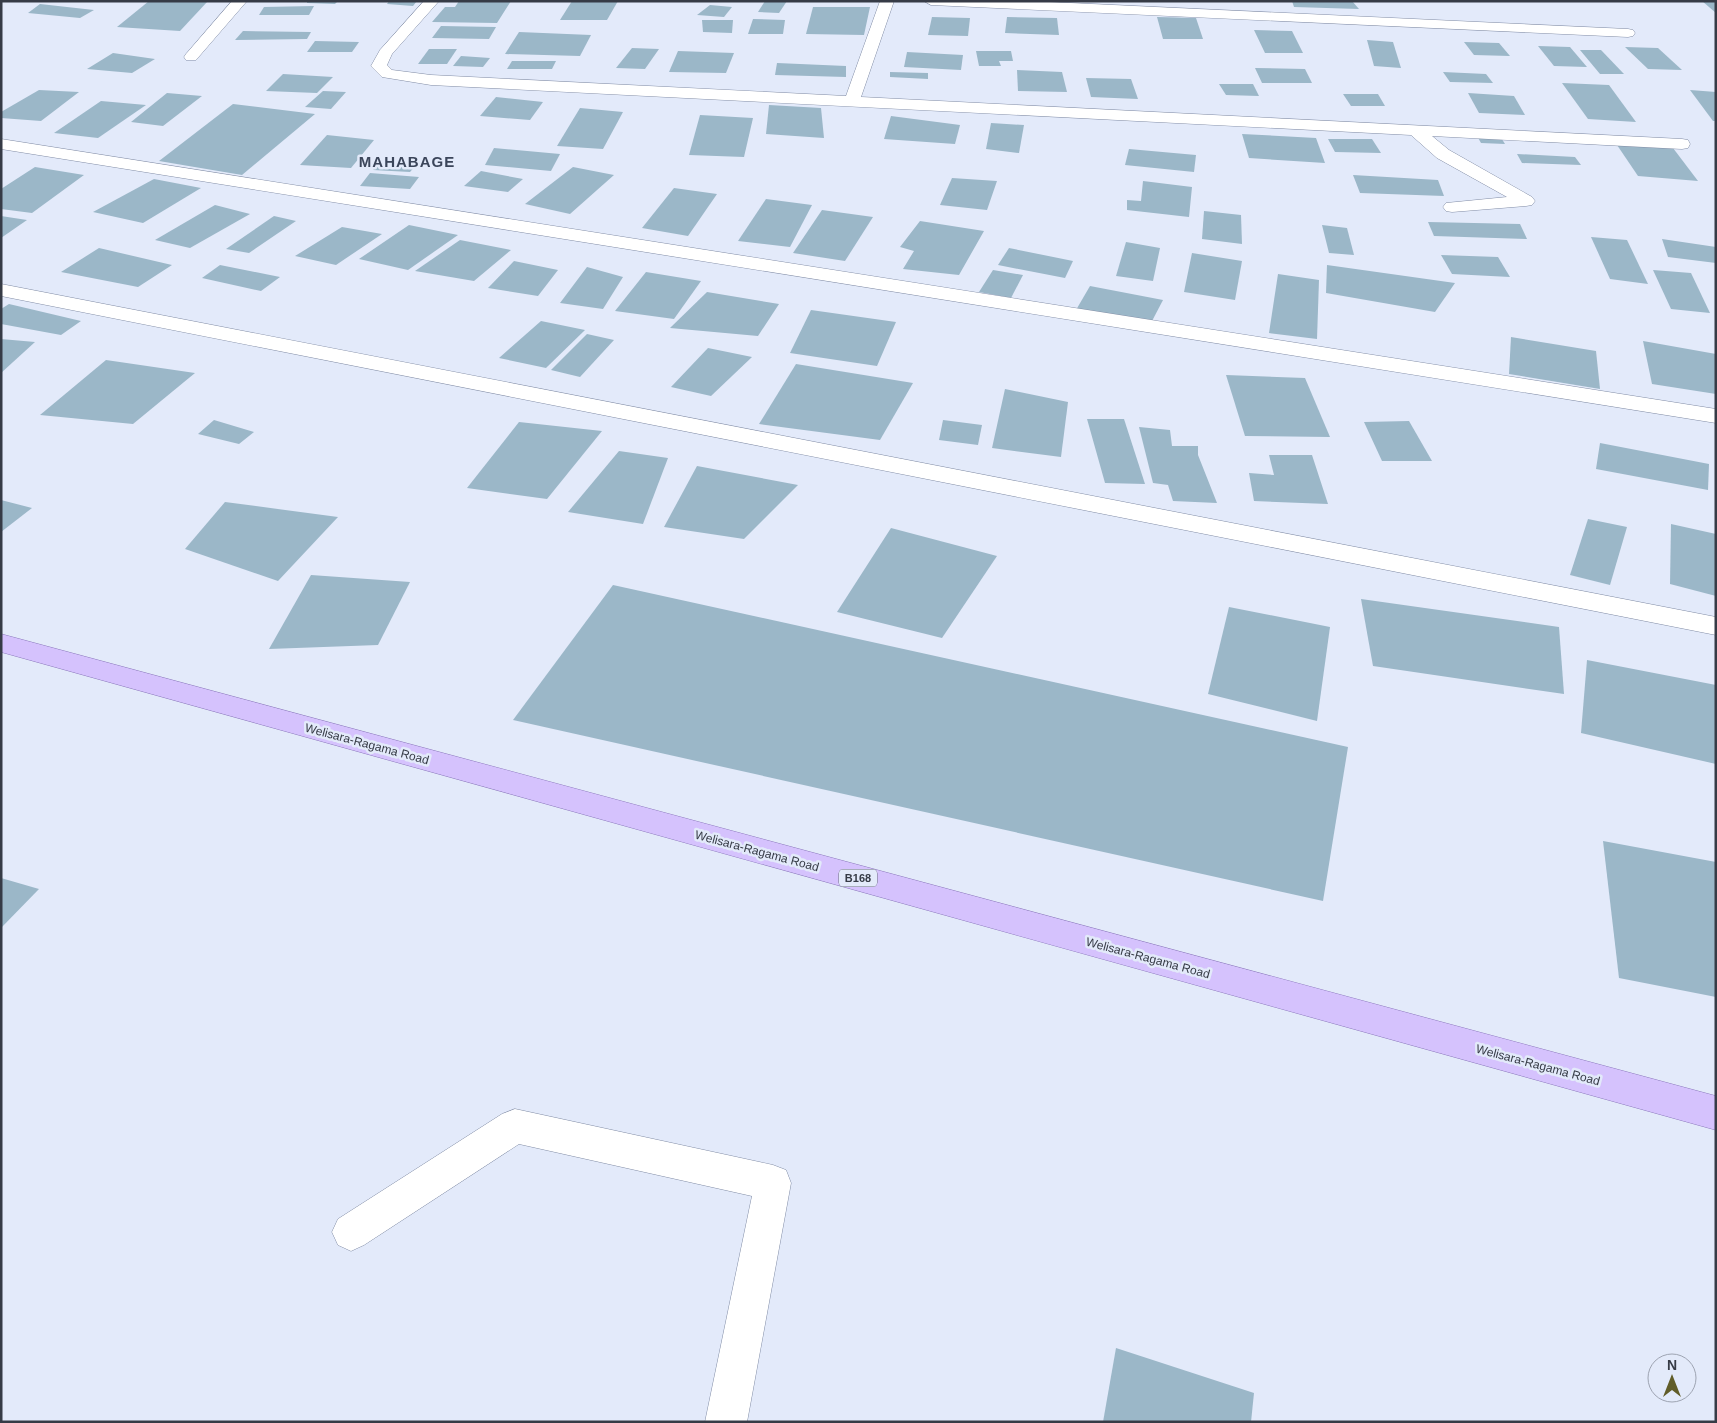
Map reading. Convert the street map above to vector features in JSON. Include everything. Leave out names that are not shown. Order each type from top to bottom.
[{"type":"main road","name":"Welisara-Ragama Road","points":[[1,643],[1716,1113]]},
{"type":"street","points":[[191,57],[240,1]]},
{"type":"street","points":[[432,1],[385,53],[379,66],[387,74],[431,80],[1682,144]]},
{"type":"street","points":[[852,102],[887,1]]},
{"type":"street","points":[[931,1],[1628,33]]},
{"type":"street","points":[[1416,131],[1443,154],[1526,201],[1452,207]]},
{"type":"street","points":[[1,144],[1716,416]]},
{"type":"street","points":[[1,290],[1716,626]]},
{"type":"street","points":[[351,1232],[515,1126],[773,1183],[726,1422]]},
{"type":"building","points":[[149,1],[208,1],[180,31],[117,27]]},
{"type":"building","points":[[307,1],[338,1],[335,4],[307,3]]},
{"type":"building","points":[[389,1],[417,1],[413,6],[387,4]]},
{"type":"building","points":[[459,1],[511,1],[497,23],[432,22],[445,7],[455,7]]},
{"type":"building","points":[[572,1],[618,1],[607,20],[560,20]]},
{"type":"building","points":[[765,1],[787,1],[779,13],[758,12]]},
{"type":"building","points":[[1292,1],[1352,1],[1359,9],[1294,7]]},
{"type":"building","points":[[1702,1],[1716,1],[1716,13]]},
{"type":"building","points":[[40,4],[94,10],[80,18],[28,13]]},
{"type":"building","points":[[710,5],[732,7],[724,17],[697,15]]},
{"type":"building","points":[[314,6],[309,15],[259,15],[264,7]]},
{"type":"building","points":[[813,7],[870,7],[864,35],[806,34]]},
{"type":"building","points":[[932,17],[970,18],[968,36],[928,35]]},
{"type":"building","points":[[1007,17],[1057,18],[1059,35],[1005,33]]},
{"type":"building","points":[[1157,17],[1196,18],[1203,39],[1163,39]]},
{"type":"building","points":[[753,19],[785,20],[783,34],[748,34]]},
{"type":"building","points":[[702,20],[733,20],[732,33],[703,32]]},
{"type":"building","points":[[441,26],[496,27],[489,39],[432,38]]},
{"type":"building","points":[[1254,30],[1292,31],[1303,53],[1265,53]]},
{"type":"building","points":[[243,31],[311,32],[307,39],[235,40]]},
{"type":"building","points":[[519,32],[591,35],[580,56],[505,54]]},
{"type":"building","points":[[1367,40],[1393,42],[1401,68],[1374,66]]},
{"type":"building","points":[[315,41],[359,42],[352,52],[307,52]]},
{"type":"building","points":[[1464,42],[1499,43],[1510,56],[1474,55]]},
{"type":"building","points":[[1538,46],[1570,47],[1587,67],[1554,66]]},
{"type":"building","points":[[1625,47],[1658,48],[1682,70],[1648,69]]},
{"type":"building","points":[[632,48],[659,49],[645,69],[616,68]]},
{"type":"building","points":[[429,49],[457,49],[447,64],[418,64]]},
{"type":"building","points":[[1580,50],[1601,50],[1624,74],[1600,74]]},
{"type":"building","points":[[678,51],[734,53],[726,73],[669,72]]},
{"type":"building","points":[[976,51],[1011,51],[1013,61],[999,61],[1001,66],[979,66]]},
{"type":"building","points":[[907,52],[963,55],[961,70],[904,67]]},
{"type":"building","points":[[113,53],[155,59],[132,73],[87,69]]},
{"type":"building","points":[[461,56],[490,58],[483,67],[453,66]]},
{"type":"building","points":[[512,61],[556,61],[552,69],[507,69]]},
{"type":"building","points":[[777,63],[846,66],[846,77],[775,75]]},
{"type":"building","points":[[1255,68],[1305,69],[1312,83],[1262,83]]},
{"type":"building","points":[[1017,70],[1062,72],[1067,92],[1018,91]]},
{"type":"building","points":[[890,72],[928,73],[928,79],[890,77]]},
{"type":"building","points":[[1443,72],[1486,74],[1493,83],[1450,82]]},
{"type":"building","points":[[283,74],[333,77],[317,93],[266,91]]},
{"type":"building","points":[[1086,78],[1131,79],[1138,99],[1091,97]]},
{"type":"building","points":[[1562,83],[1609,85],[1636,122],[1588,119]]},
{"type":"building","points":[[1219,84],[1253,84],[1259,96],[1226,95]]},
{"type":"building","points":[[39,90],[79,92],[41,121],[1,118],[1,112]]},
{"type":"building","points":[[1690,90],[1716,92],[1716,121],[1713,121]]},
{"type":"building","points":[[323,91],[346,92],[331,109],[305,107]]},
{"type":"building","points":[[167,93],[202,96],[163,126],[131,122]]},
{"type":"building","points":[[1468,93],[1514,96],[1525,115],[1479,113]]},
{"type":"building","points":[[1343,94],[1378,94],[1385,106],[1351,106]]},
{"type":"building","points":[[496,97],[543,102],[530,120],[480,116]]},
{"type":"building","points":[[101,101],[146,105],[98,138],[54,133]]},
{"type":"building","points":[[233,104],[315,114],[242,175],[159,161]]},
{"type":"building","points":[[769,105],[821,108],[824,138],[766,134]]},
{"type":"building","points":[[580,108],[623,112],[603,149],[557,146]]},
{"type":"building","points":[[700,115],[753,118],[744,157],[689,155]]},
{"type":"building","points":[[891,116],[960,125],[955,144],[884,139]]},
{"type":"building","points":[[991,123],[1024,125],[1019,153],[986,149]]},
{"type":"building","points":[[1242,134],[1316,138],[1325,163],[1249,158]]},
{"type":"building","points":[[327,135],[374,140],[351,168],[300,165]]},
{"type":"building","points":[[1477,136],[1500,136],[1505,144],[1481,143]]},
{"type":"building","points":[[1328,139],[1372,139],[1381,153],[1335,152]]},
{"type":"building","points":[[1617,145],[1673,148],[1698,181],[1638,176]]},
{"type":"building","points":[[494,148],[560,154],[551,171],[485,165]]},
{"type":"building","points":[[1129,149],[1196,155],[1194,172],[1125,165]]},
{"type":"building","points":[[1517,154],[1575,157],[1581,165],[1522,163]]},
{"type":"building","points":[[381,160],[418,163],[410,172],[373,170]]},
{"type":"building","points":[[35,167],[84,175],[32,213],[1,209],[1,189]]},
{"type":"building","points":[[573,167],[614,175],[570,214],[525,204]]},
{"type":"building","points":[[481,171],[523,179],[508,192],[464,186]]},
{"type":"building","points":[[370,173],[419,177],[410,189],[360,186]]},
{"type":"building","points":[[1353,175],[1438,180],[1444,196],[1360,193]]},
{"type":"building","points":[[952,178],[997,181],[987,210],[940,205]]},
{"type":"building","points":[[154,179],[201,188],[143,223],[93,212]]},
{"type":"building","points":[[1143,181],[1192,187],[1189,217],[1127,210],[1127,200],[1141,201]]},
{"type":"building","points":[[674,188],[717,194],[688,236],[642,228]]},
{"type":"building","points":[[766,199],[812,205],[790,247],[738,241]]},
{"type":"building","points":[[215,205],[250,214],[190,248],[155,240]]},
{"type":"building","points":[[822,210],[873,217],[845,261],[793,253]]},
{"type":"building","points":[[1204,211],[1241,215],[1242,244],[1202,239]]},
{"type":"building","points":[[1,216],[27,220],[1,238]]},
{"type":"building","points":[[274,216],[296,221],[249,253],[226,249]]},
{"type":"building","points":[[920,221],[984,231],[959,275],[903,269],[914,251],[900,247]]},
{"type":"building","points":[[1428,222],[1520,224],[1527,239],[1434,236]]},
{"type":"building","points":[[409,225],[458,235],[408,270],[359,259]]},
{"type":"building","points":[[1322,225],[1347,228],[1354,255],[1329,253]]},
{"type":"building","points":[[342,227],[382,234],[336,265],[295,256]]},
{"type":"building","points":[[1591,237],[1627,240],[1648,284],[1610,279]]},
{"type":"building","points":[[1662,239],[1716,247],[1716,263],[1668,257]]},
{"type":"building","points":[[460,240],[511,250],[474,281],[415,271]]},
{"type":"building","points":[[1126,242],[1160,248],[1153,281],[1116,276]]},
{"type":"building","points":[[99,248],[172,265],[138,287],[61,272]]},
{"type":"building","points":[[1009,248],[1073,261],[1065,278],[998,265]]},
{"type":"building","points":[[1192,253],[1242,261],[1235,300],[1184,292]]},
{"type":"building","points":[[1441,255],[1498,257],[1510,277],[1452,274]]},
{"type":"building","points":[[514,261],[558,270],[538,296],[488,288]]},
{"type":"building","points":[[220,265],[280,277],[261,291],[202,278]]},
{"type":"building","points":[[1327,265],[1455,283],[1435,312],[1326,293]]},
{"type":"building","points":[[587,267],[623,277],[603,309],[560,303]]},
{"type":"building","points":[[993,270],[1023,275],[1011,298],[979,292]]},
{"type":"building","points":[[1653,270],[1691,273],[1710,313],[1671,309]]},
{"type":"building","points":[[646,272],[701,281],[674,319],[615,311]]},
{"type":"building","points":[[1278,274],[1319,280],[1317,339],[1269,333]]},
{"type":"building","points":[[1090,286],[1163,300],[1151,323],[1076,310]]},
{"type":"building","points":[[707,292],[779,304],[758,336],[670,328]]},
{"type":"building","points":[[9,304],[81,321],[61,335],[1,324],[1,309]]},
{"type":"building","points":[[811,310],[896,322],[877,366],[790,353]]},
{"type":"building","points":[[541,321],[585,330],[546,368],[499,358]]},
{"type":"building","points":[[587,334],[614,340],[580,377],[551,370]]},
{"type":"building","points":[[1511,337],[1596,351],[1600,389],[1509,374]]},
{"type":"building","points":[[1,339],[35,342],[1,373]]},
{"type":"building","points":[[1643,341],[1716,354],[1716,394],[1652,384]]},
{"type":"building","points":[[708,348],[752,357],[711,396],[671,387]]},
{"type":"building","points":[[106,360],[195,373],[133,424],[40,415]]},
{"type":"building","points":[[796,364],[913,383],[880,440],[759,424]]},
{"type":"building","points":[[1226,375],[1305,378],[1330,437],[1245,436]]},
{"type":"building","points":[[1005,389],[1068,402],[1061,457],[992,448]]},
{"type":"building","points":[[1087,419],[1124,419],[1145,484],[1105,483]]},
{"type":"building","points":[[214,420],[254,432],[239,444],[198,434]]},
{"type":"building","points":[[943,420],[982,425],[978,445],[939,440]]},
{"type":"building","points":[[1409,421],[1432,461],[1382,461],[1364,422]]},
{"type":"building","points":[[519,422],[602,431],[547,499],[467,488]]},
{"type":"building","points":[[1139,427],[1170,430],[1172,446],[1198,446],[1198,455],[1217,503],[1173,501],[1168,485],[1153,483]]},
{"type":"building","points":[[1600,443],[1709,464],[1708,490],[1596,469]]},
{"type":"building","points":[[619,451],[668,458],[643,524],[568,512]]},
{"type":"building","points":[[1269,455],[1312,455],[1328,504],[1254,501],[1249,473],[1274,475]]},
{"type":"building","points":[[697,466],[798,485],[744,539],[664,527]]},
{"type":"building","points":[[1,500],[32,508],[1,532]]},
{"type":"building","points":[[225,502],[338,517],[278,581],[185,549]]},
{"type":"building","points":[[1588,519],[1627,527],[1610,585],[1570,575]]},
{"type":"building","points":[[1671,524],[1716,534],[1716,596],[1670,584]]},
{"type":"building","points":[[891,528],[997,556],[942,638],[837,612]]},
{"type":"building","points":[[311,575],[410,582],[378,645],[269,649]]},
{"type":"building","points":[[613,585],[1348,747],[1323,901],[513,720]]},
{"type":"building","points":[[1361,599],[1559,627],[1564,694],[1373,666]]},
{"type":"building","points":[[1229,607],[1330,627],[1317,721],[1208,694]]},
{"type":"building","points":[[1587,660],[1716,685],[1716,764],[1581,733]]},
{"type":"building","points":[[1603,841],[1716,862],[1716,997],[1619,978]]},
{"type":"building","points":[[1,878],[39,889],[1,928]]},
{"type":"building","points":[[1116,1348],[1254,1393],[1251,1422],[1103,1422]]},
{"type":"district","name":"MAHABAGE","points":[[407,161]]}]
